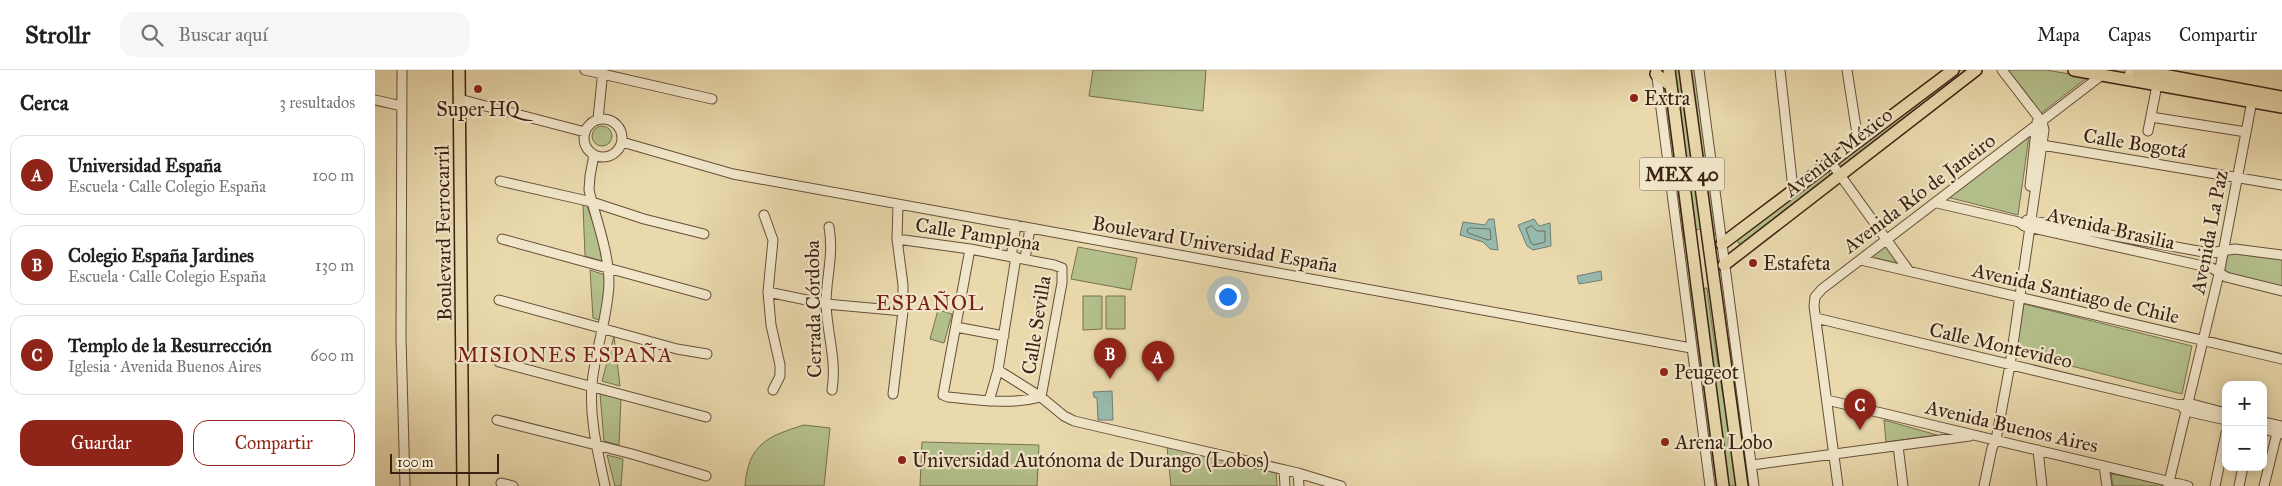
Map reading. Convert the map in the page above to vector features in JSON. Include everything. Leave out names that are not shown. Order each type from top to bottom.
[{"type":"main road","name":"Boulevard Ferrocarril","points":[[459,70],[463,486]]},
{"type":"main road","name":"MEX 40","points":[[1669,70],[1723,486]]},
{"type":"main road","name":"MEX 40","points":[[1685,70],[1742,486]]},
{"type":"main road","name":"Avenida México","points":[[1722,244],[1953,70]]},
{"type":"main road","name":"Avenida México","points":[[1724,265],[1839,174],[1976,70]]},
{"type":"main road","points":[[2074,70],[2102,75],[2126,75],[2157,85],[2282,107]]},
{"type":"main road","points":[[2137,70],[2282,96]]},
{"type":"main road","points":[[1656,72],[1671,86]]},
{"type":"street","points":[[402,70],[401,338],[405,486]]},
{"type":"street","points":[[585,70],[602,72],[712,99]]},
{"type":"street","points":[[1699,70],[1754,486]]},
{"type":"street","points":[[1780,70],[1793,189]]},
{"type":"street","points":[[1847,70],[1858,140]]},
{"type":"street","points":[[2002,70],[2044,127],[2042,146],[2026,223]]},
{"type":"street","points":[[598,119],[608,119],[618,125],[621,131],[622,142],[614,154],[601,157],[594,155],[585,145],[585,132],[598,119],[602,72]]},
{"type":"street","points":[[1656,72],[1710,486]]},
{"type":"street","name":"Avenida Río de Janeiro","points":[[1838,486],[1814,301],[1817,293],[1937,203],[2039,121],[2102,75]]},
{"type":"street","points":[[2148,131],[2157,85]]},
{"type":"street","points":[[459,99],[585,132]]},
{"type":"street","points":[[375,100],[402,106]]},
{"type":"street","name":"Avenida La Paz","points":[[2169,484],[2184,406],[2203,341],[2219,274],[2252,101]]},
{"type":"street","points":[[2151,117],[2246,132]]},
{"type":"street","points":[[1985,486],[2017,297],[2039,121]]},
{"type":"street","name":"Boulevard Universidad España","points":[[622,142],[733,174],[1691,348]]},
{"type":"street","name":"Calle Bogotá","points":[[2042,146],[2282,185]]},
{"type":"street","points":[[594,155],[590,176],[592,202],[608,268],[608,300],[592,386],[597,446],[605,486]]},
{"type":"street","points":[[1830,161],[1909,271]]},
{"type":"street","points":[[500,181],[592,202],[644,219],[704,234]]},
{"type":"street","name":"Avenida Brasilia","points":[[1937,203],[2212,268],[2225,278],[2282,291]]},
{"type":"street","points":[[893,394],[903,311],[903,285],[897,239],[898,204]]},
{"type":"street","points":[[765,215],[773,240],[768,292],[771,325],[780,366],[780,376],[773,390]]},
{"type":"street","name":"Avenida Brasilia","points":[[2026,223],[2209,253],[2220,253],[2224,250],[2282,255]]},
{"type":"street","points":[[989,401],[999,370],[1017,258],[1016,225]]},
{"type":"street","name":"Cerrada Córdoba","points":[[829,227],[832,249],[826,304],[833,355],[834,375],[832,390]]},
{"type":"street","points":[[1017,258],[1030,228]]},
{"type":"street","points":[[502,239],[706,295]]},
{"type":"street","name":"Calle Pamplona","points":[[897,239],[971,249],[1054,265]]},
{"type":"street","points":[[971,249],[943,395],[989,401],[1025,401],[1041,396]]},
{"type":"street","name":"Avenida Santiago de Chile","points":[[1861,260],[2282,360]]},
{"type":"street","name":"Calle Sevilla","points":[[1041,396],[1063,277],[1063,269],[1054,265]]},
{"type":"street","points":[[768,292],[826,304],[903,311]]},
{"type":"street","points":[[499,300],[677,349],[707,354]]},
{"type":"street","name":"Calle Montevideo","points":[[1816,318],[2184,406],[2222,412]]},
{"type":"street","points":[[956,327],[1004,336]]},
{"type":"street","points":[[499,362],[706,416]]},
{"type":"street","points":[[999,370],[1041,396],[1063,416],[1074,421],[1128,435],[1298,472],[1341,486]]},
{"type":"street","name":"Avenida Buenos Aires","points":[[1827,400],[1975,435],[1993,442],[2038,450],[2104,466],[2169,484],[2188,486]]},
{"type":"street","name":"Calle Montevideo","points":[[2184,406],[2222,419]]},
{"type":"street","points":[[497,420],[706,476]]},
{"type":"street","points":[[2267,424],[2280,431]]},
{"type":"street","points":[[2267,429],[2280,431]]},
{"type":"street","points":[[2264,486],[2280,431]]},
{"type":"street","points":[[1751,465],[1975,435]]},
{"type":"street","points":[[1898,446],[1903,486]]},
{"type":"street","points":[[2038,450],[2042,486]]},
{"type":"street","points":[[2215,486],[2222,452]]},
{"type":"street","points":[[2104,466],[2107,486]]},
{"type":"street","points":[[1285,470],[1285,486]]},
{"type":"street","points":[[2239,486],[2242,471]]},
{"type":"street","points":[[1298,472],[1299,486]]},
{"type":"street","points":[[501,483],[513,486]]},
{"type":"green space","points":[[1093,70],[1206,70],[1203,111],[1089,96]]},
{"type":"green space","points":[[1673,70],[1681,70],[1703,228],[1696,230],[1685,172]]},
{"type":"green space","points":[[1689,70],[1695,70],[1716,234],[1711,235]]},
{"type":"green space","points":[[1959,70],[1974,70],[1844,165],[1839,165],[1839,159]]},
{"type":"green space","points":[[2008,70],[2046,70],[2088,77],[2040,114]]},
{"type":"green space","points":[[1660,83],[1667,95],[1684,239],[1681,240]]},
{"type":"green space","points":[[602,126],[609,129],[612,136],[609,143],[602,146],[595,143],[592,136],[595,129]]},
{"type":"green space","points":[[2029,136],[2018,215],[1947,197]]},
{"type":"green space","points":[[1827,170],[1830,173],[1829,178],[1745,244],[1738,243],[1738,236]]},
{"type":"green space","points":[[583,205],[587,206],[597,234],[602,261],[585,256]]},
{"type":"green space","points":[[1886,242],[1897,263],[1868,256]]},
{"type":"green space","points":[[1078,247],[1137,258],[1131,290],[1071,279]]},
{"type":"green space","points":[[2229,251],[2282,260],[2282,287],[2223,273]]},
{"type":"green space","points":[[590,270],[605,275],[605,296],[600,320],[593,318]]},
{"type":"green space","points":[[1707,288],[1737,486],[1726,486],[1700,289]]},
{"type":"green space","points":[[1692,290],[1718,479],[1712,473],[1686,293]]},
{"type":"green space","points":[[1083,296],[1102,296],[1102,329],[1083,330]]},
{"type":"green space","points":[[1106,296],[1125,296],[1125,329],[1106,329]]},
{"type":"green space","points":[[2024,304],[2192,346],[2182,394],[2016,352]]},
{"type":"green space","points":[[938,310],[952,314],[944,343],[930,339]]},
{"type":"green space","points":[[614,336],[620,386],[602,381]]},
{"type":"green space","points":[[600,394],[621,398],[619,445],[604,441]]},
{"type":"green space","points":[[1884,420],[1937,435],[1886,442]]},
{"type":"green space","points":[[804,425],[830,428],[824,486],[745,486],[750,460],[755,451],[770,438]]},
{"type":"green space","points":[[922,442],[1039,445],[1037,486],[920,486]]},
{"type":"green space","points":[[1167,447],[1276,471],[1277,486],[1171,486]]},
{"type":"green space","points":[[607,455],[623,459],[621,486],[615,486]]},
{"type":"green space","points":[[2111,474],[2163,483],[2162,486],[2113,486]]},
{"type":"water","points":[[1489,219],[1494,219],[1498,250],[1490,249],[1483,242],[1460,235],[1463,222],[1485,225]]},
{"type":"water","points":[[1534,219],[1539,226],[1550,223],[1551,246],[1533,250],[1527,246],[1518,225]]},
{"type":"water","points":[[1601,271],[1602,280],[1579,284],[1577,276]]},
{"type":"water","points":[[1112,391],[1113,420],[1098,420],[1097,398],[1094,397],[1093,392]]},
{"type":"place","name":"Super HQ","points":[[478,89]]},
{"type":"place","name":"Extra","points":[[1634,98]]},
{"type":"place","name":"Estafeta","points":[[1753,263]]},
{"type":"place","name":"Peugeot","points":[[1664,372]]},
{"type":"place","name":"Colegio España Jardines","points":[[1110,379]]},
{"type":"place","name":"Universidad España","points":[[1158,382]]},
{"type":"place","name":"Templo de la Resurrección","points":[[1860,430]]},
{"type":"place","name":"Arena Lobo","points":[[1665,442]]},
{"type":"place","name":"Universidad Autónoma de Durango (Lobos)","points":[[902,460]]},
{"type":"district","name":"ESPAÑOL","points":[[930,303]]},
{"type":"district","name":"MISIONES ESPAÑA","points":[[565,355]]}]
